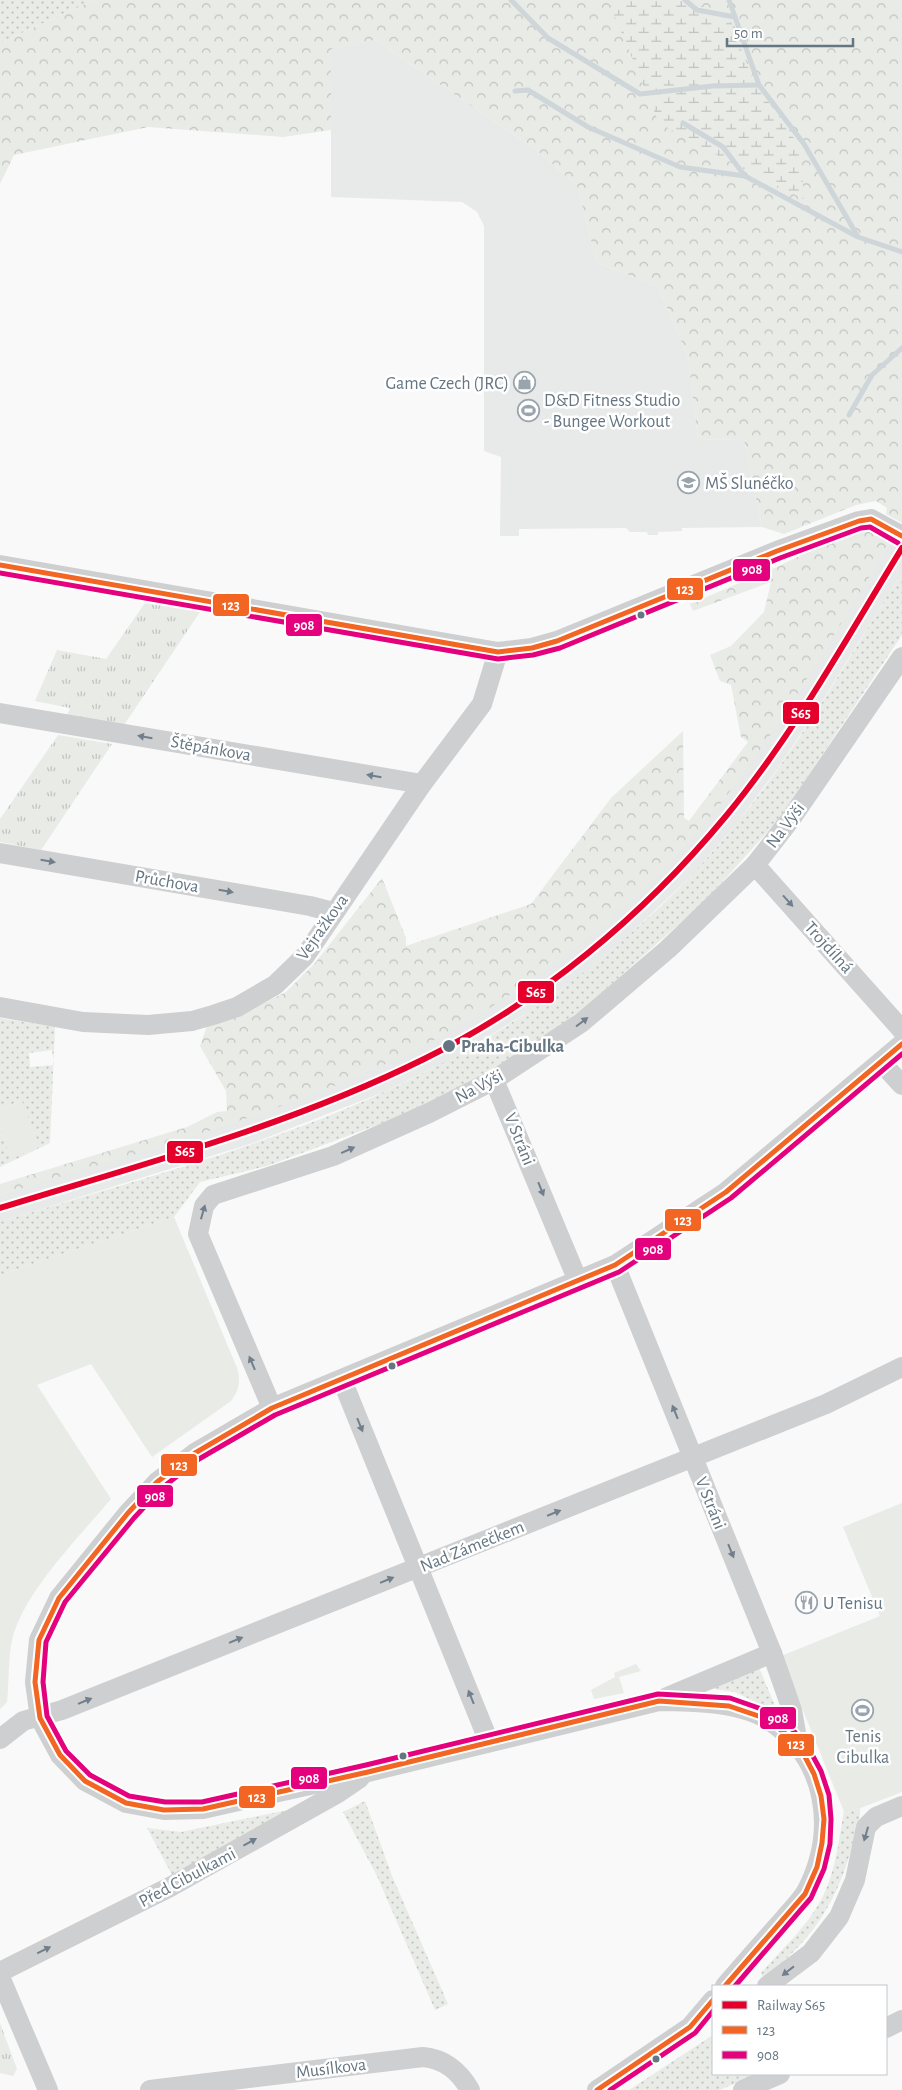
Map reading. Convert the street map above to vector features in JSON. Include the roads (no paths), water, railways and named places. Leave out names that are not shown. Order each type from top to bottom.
[{"type":"street","points":[[0,565],[498,652],[532,648],[557,641],[850,524],[871,519],[902,536]]},
{"type":"street","name":"Vejražkova","points":[[0,1007],[84,1022],[148,1025],[192,1021],[213,1015],[237,1007],[275,985],[305,956],[333,912],[422,784],[482,704],[498,652]]},
{"type":"street","name":"Na Výši","points":[[272,1408],[198,1234],[204,1206],[213,1195],[333,1156],[494,1080],[581,1023],[668,949],[755,865],[790,820],[902,657]]},
{"type":"street","name":"Štěpánkova","points":[[0,713],[422,784]]},
{"type":"street","name":"Průchova","points":[[0,853],[310,906],[333,912]]},
{"type":"street","name":"Trojdílná","points":[[755,865],[902,1030]]},
{"type":"street","points":[[772,1653],[659,1701],[368,1772],[203,1809],[164,1810],[126,1803],[85,1781],[60,1755],[40,1718],[35,1682],[39,1640],[59,1598],[157,1482],[195,1453],[272,1408],[615,1265],[726,1192],[902,1044]]},
{"type":"street","points":[[882,1062],[902,1085]]},
{"type":"street","name":"V Stráni","points":[[494,1080],[578,1281]]},
{"type":"street","name":"V Stráni","points":[[615,1265],[772,1653],[792,1710],[798,1744]]},
{"type":"street","name":"Nad Zámečkem","points":[[0,1739],[23,1721],[40,1718],[693,1458],[826,1404],[902,1367]]},
{"type":"street","points":[[342,1380],[489,1742]]},
{"type":"street","points":[[659,1701],[696,1700],[727,1705],[766,1718],[798,1744],[811,1766],[820,1790],[825,1820],[820,1859],[806,1892],[726,1985]]},
{"type":"street","name":"Před Cibulkami","points":[[0,1972],[170,1887],[338,1793],[368,1772]]},
{"type":"street","points":[[768,1985],[811,1953],[839,1917],[855,1880],[866,1827],[876,1817],[902,1806]]},
{"type":"street","points":[[0,1976],[48,2090]]},
{"type":"street","points":[[690,2028],[712,2001]]},
{"type":"street","points":[[597,2090],[690,2028],[712,2017]]},
{"type":"street","points":[[887,2028],[902,2020]]},
{"type":"street","name":"Musílkova","points":[[150,2090],[423,2058],[446,2062],[470,2090]]},
{"type":"street","points":[[743,2090],[778,2075]]},
{"type":"waterway","points":[[511,0],[548,38],[640,94],[713,86],[759,85]]},
{"type":"waterway","points":[[685,0],[697,10],[735,17]]},
{"type":"waterway","points":[[729,0],[759,85],[804,144],[857,235]]},
{"type":"waterway","points":[[515,91],[528,90],[588,127],[680,167],[745,176],[858,237],[902,252]]},
{"type":"waterway","points":[[683,123],[723,147],[745,176]]},
{"type":"waterway","points":[[849,415],[872,375],[902,348]]},
{"type":"rail line","name":"S65","points":[[0,1208],[215,1142],[268,1124],[373,1083],[467,1036],[549,983],[625,922],[694,853],[726,816],[751,785],[797,719],[902,548]]},
{"type":"place","name":"Game Czech (JRC)","points":[[525,383]]},
{"type":"place","name":"D&D Fitness Studio - Bungee Workout","points":[[528,410]]},
{"type":"place","name":"MŠ Slunéčko","points":[[689,483]]},
{"type":"place","name":"Praha-Cibulka","points":[[449,1046]]},
{"type":"place","name":"U Tenisu","points":[[807,1603]]},
{"type":"place","name":"Tenis Cibulka","points":[[863,1711]]}]
